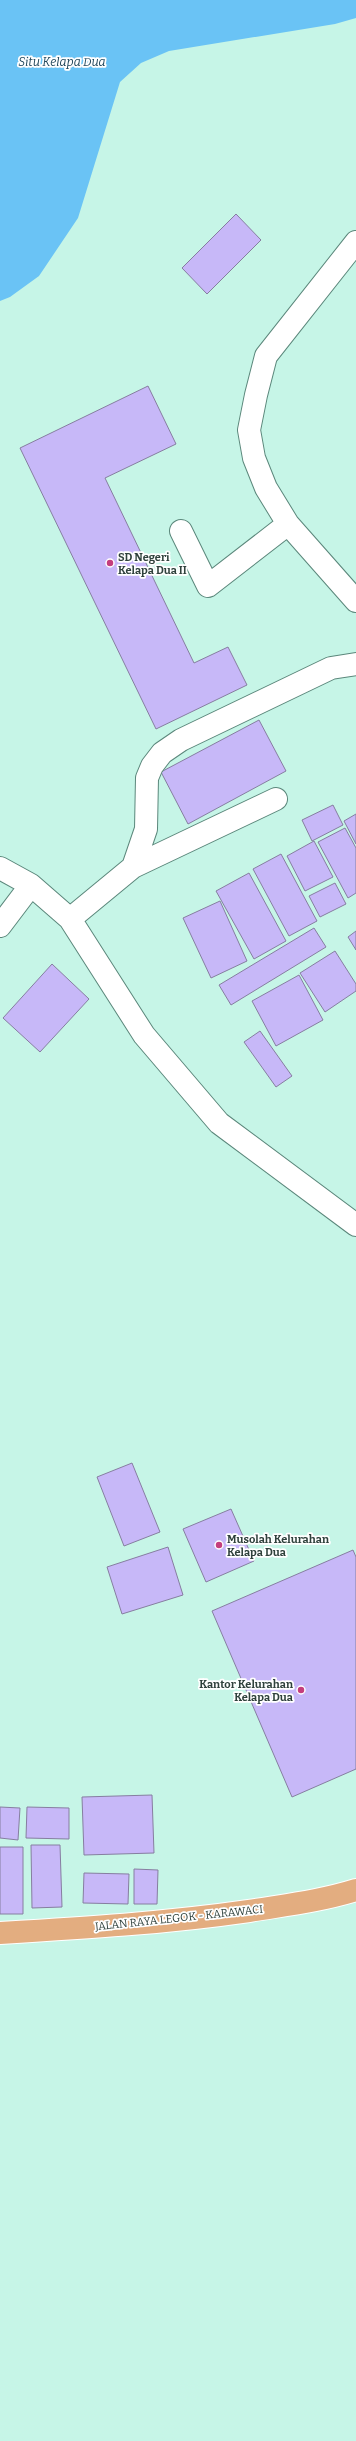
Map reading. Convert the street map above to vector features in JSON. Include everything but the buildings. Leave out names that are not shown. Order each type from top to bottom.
[{"type":"main road","name":"JALAN RAYA LEGOK - KARAWACI","points":[[0,1933],[84,1928],[219,1915],[326,1899],[356,1890]]},
{"type":"street","points":[[356,242],[266,356],[249,430],[254,458],[266,488],[288,524],[356,601]]},
{"type":"street","points":[[181,531],[208,586],[288,524]]},
{"type":"street","points":[[133,867],[146,829],[147,778],[152,766],[162,753],[181,740],[331,668],[356,664]]},
{"type":"street","points":[[70,919],[133,867],[276,799]]},
{"type":"street","points":[[0,868],[31,885],[70,919],[144,1035],[219,1123],[356,1225]]},
{"type":"street","points":[[0,926],[31,885]]},
{"type":"water","name":"Situ Kelapa Dua","points":[[0,0],[356,0],[356,18],[335,24],[169,51],[141,63],[120,82],[78,218],[39,276],[10,297],[0,301]]},
{"type":"place","name":"SD Negeri Kelapa Dua II","points":[[110,563]]},
{"type":"place","name":"Musolah Kelurahan Kelapa Dua","points":[[219,1545]]},
{"type":"place","name":"Kantor Kelurahan Kelapa Dua","points":[[301,1690]]}]
